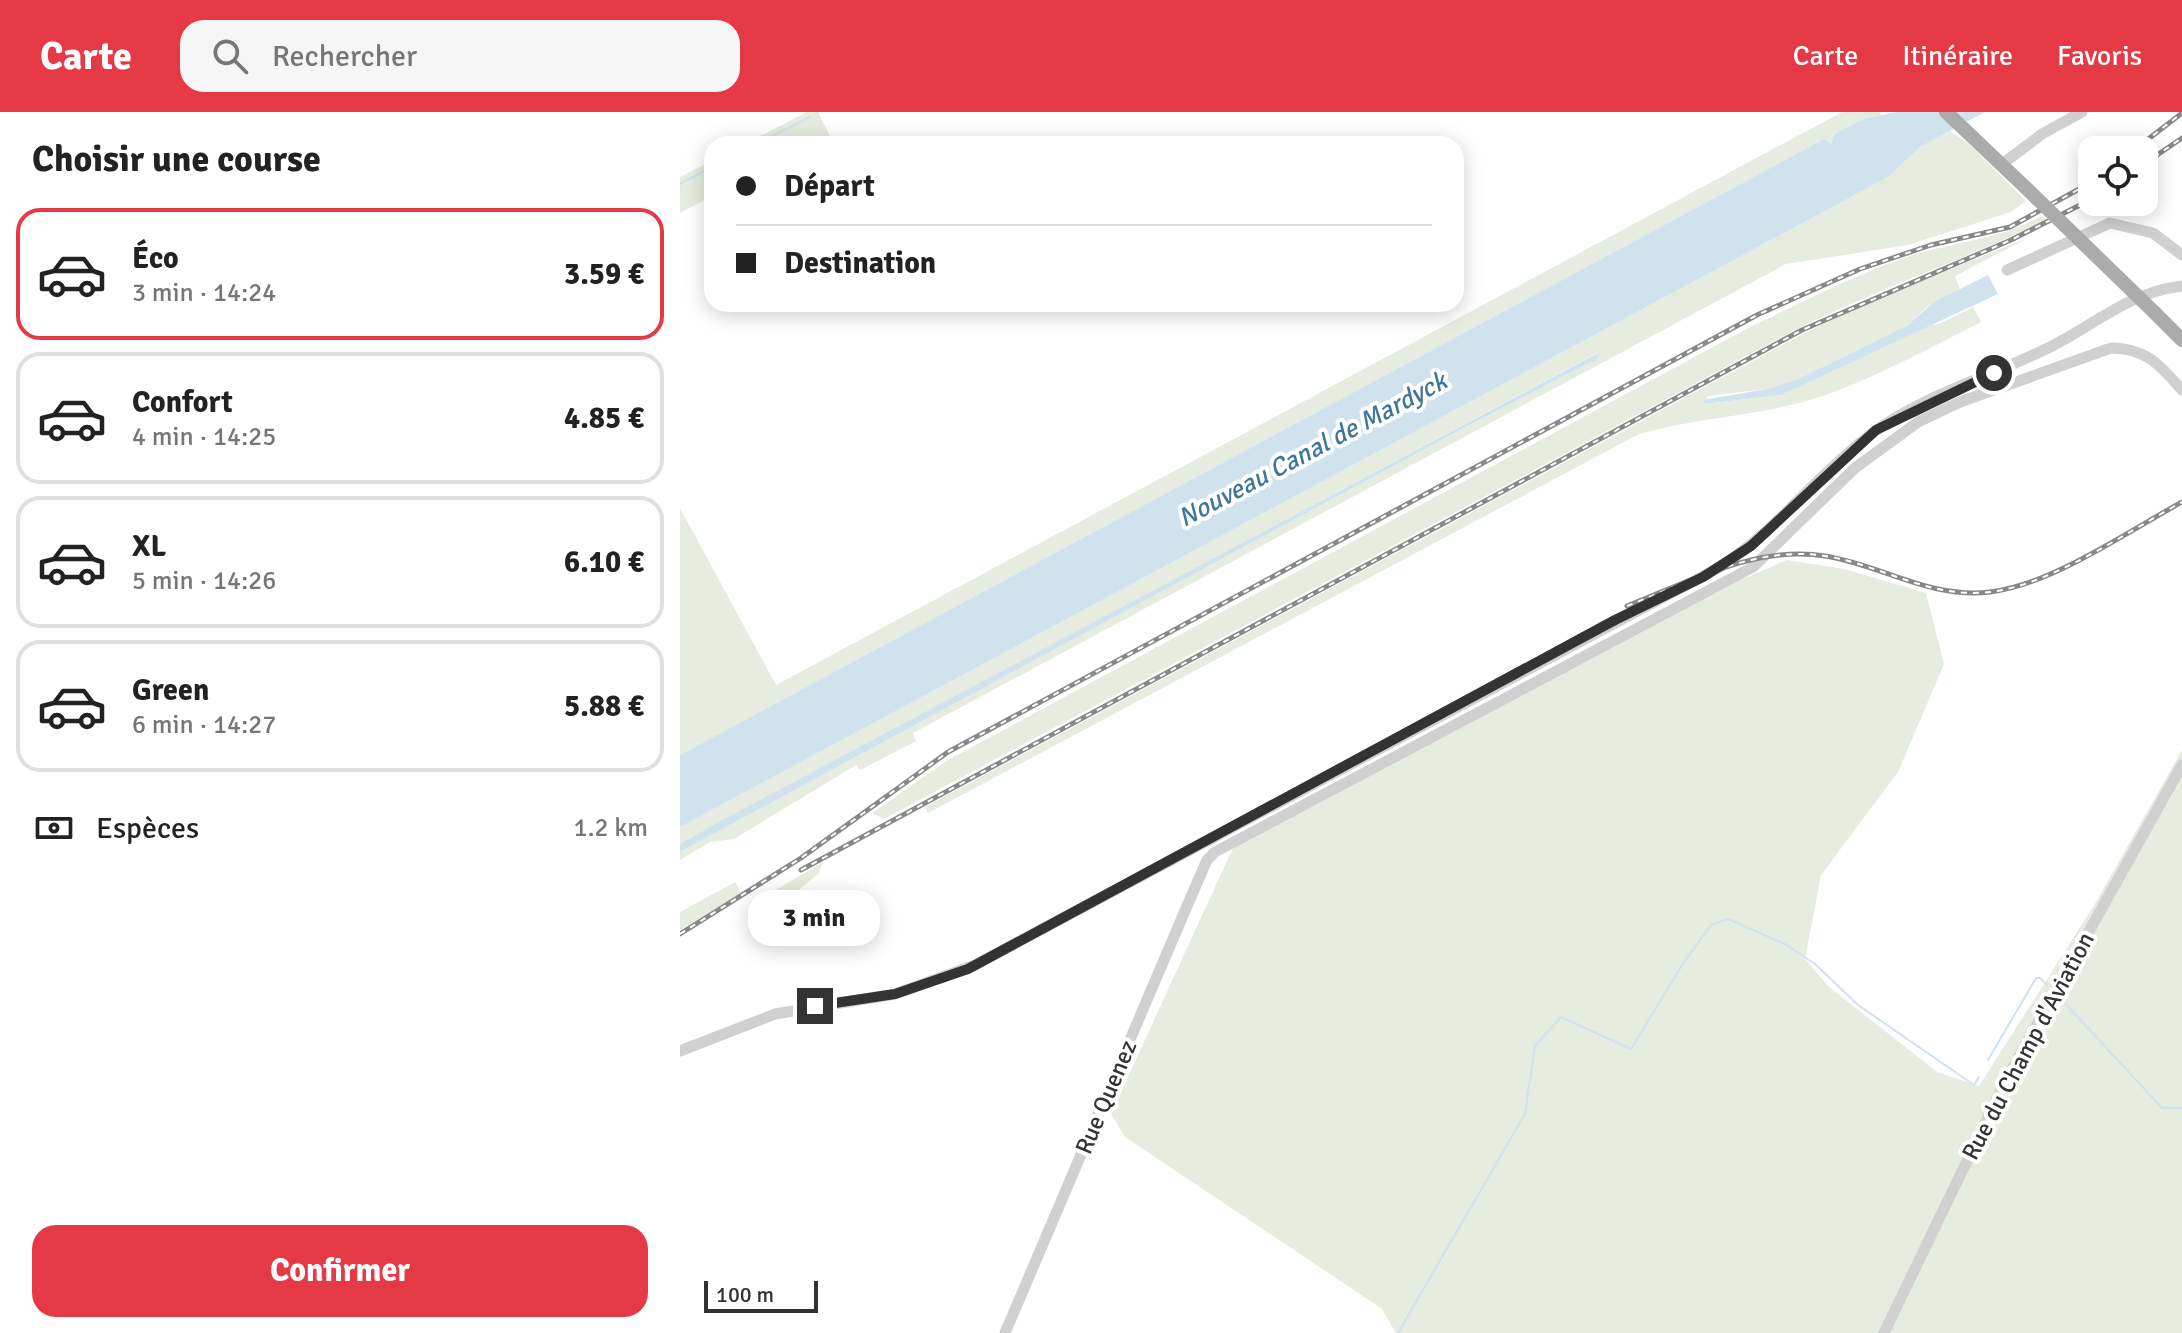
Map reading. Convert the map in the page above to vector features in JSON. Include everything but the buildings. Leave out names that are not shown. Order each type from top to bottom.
[{"type":"main road","points":[[1946,112],[2182,340]]},
{"type":"street","points":[[2001,165],[2042,134],[2082,112]]},
{"type":"street","points":[[2007,270],[2110,223],[2153,233],[2182,255]]},
{"type":"street","points":[[680,1051],[775,1014],[901,993],[981,962],[1720,567],[1757,541],[1859,444],[1894,419],[2053,346],[2140,294],[2179,290]]},
{"type":"street","name":"Rue Quenez","points":[[1005,1333],[1207,860],[1215,852],[1756,565],[1855,468],[1901,432],[1936,413],[2111,348],[2132,349],[2150,356],[2182,390]]},
{"type":"street","name":"Rue du Champ d'Aviation","points":[[1884,1333],[2003,1085],[2182,765]]},
{"type":"shaded area","points":[[807,112],[818,112],[830,136],[760,136]]},
{"type":"shaded area","points":[[1842,112],[1880,112],[1881,115],[1863,119],[1834,134],[1831,144],[1824,139],[680,755],[680,508],[776,685]]},
{"type":"shaded area","points":[[1950,131],[1968,143],[2026,201],[2011,212],[1908,245],[1786,264],[913,733],[916,741],[860,770],[856,765],[734,839],[710,842],[680,860],[680,852],[1597,359],[1599,352],[680,844],[680,827],[1888,177],[1920,147]]},
{"type":"shaded area","points":[[704,165],[704,200],[680,213],[680,177]]},
{"type":"shaded area","points":[[2041,216],[2046,220],[1795,330],[884,819],[872,813],[948,760],[1750,327],[1887,264],[2009,230]]},
{"type":"shaded area","points":[[2030,237],[1955,276],[1960,289],[1928,306],[1908,325],[1800,378],[1767,389],[1707,396],[1706,404],[1781,395],[1924,326],[1939,324],[1973,307],[1981,322],[1907,360],[1808,401],[1639,434],[928,813],[925,807],[1801,335],[1871,301]]},
{"type":"shaded area","points":[[1787,560],[1844,569],[1926,593],[1944,664],[1898,772],[1821,875],[1805,959],[1828,986],[1937,1072],[1979,1086],[2093,907],[2182,750],[2182,1333],[1396,1333],[1382,1309],[1125,1137],[1111,1114],[1238,837],[1714,591]]},
{"type":"shaded area","points":[[823,862],[819,873],[779,907],[764,907],[757,901]]},
{"type":"shaded area","points":[[735,882],[741,893],[680,930],[680,912]]},
{"type":"water","name":"Nouveau Canal de Mardyck","points":[[1896,112],[1985,112],[1920,147],[1888,177],[680,827],[680,755],[1824,139],[1831,144],[1834,134],[1863,119]]},
{"type":"water","points":[[1988,275],[1998,294],[1781,395],[1705,404],[1703,400],[1767,389],[1800,378],[1908,325],[1934,302]]},
{"type":"water","points":[[1600,352],[1597,359],[680,852],[680,844],[719,822]]},
{"type":"waterway","points":[[773,136],[810,117]]},
{"type":"waterway","points":[[680,184],[704,171]]},
{"type":"waterway","points":[[1398,1333],[1525,1114],[1535,1046],[1561,1017],[1631,1049],[1684,962],[1711,925],[1728,919],[1785,944],[1815,964],[1858,1005],[1974,1085],[1979,1077]]},
{"type":"waterway","points":[[1988,1060],[2036,978],[2047,985]]},
{"type":"waterway","points":[[2063,1001],[2162,1108],[2182,1108]]},
{"type":"railway","points":[[2152,136],[2182,113]]},
{"type":"railway","points":[[2158,154],[2182,138]]},
{"type":"railway","points":[[680,934],[801,858],[948,752],[1757,315],[1860,269],[1931,245],[2010,227],[2078,190]]},
{"type":"railway","points":[[801,870],[1802,330],[2011,240],[2078,206]]},
{"type":"railway","points":[[1627,606],[1723,568],[1774,556],[1799,554],[1846,560],[1946,591],[1990,592],[2014,587],[2063,568],[2182,502]]},
{"type":"route","points":[[815,1006],[895,994],[968,969],[1615,620],[1676,592],[1757,541],[1852,449],[1876,430],[1994,373]]}]
